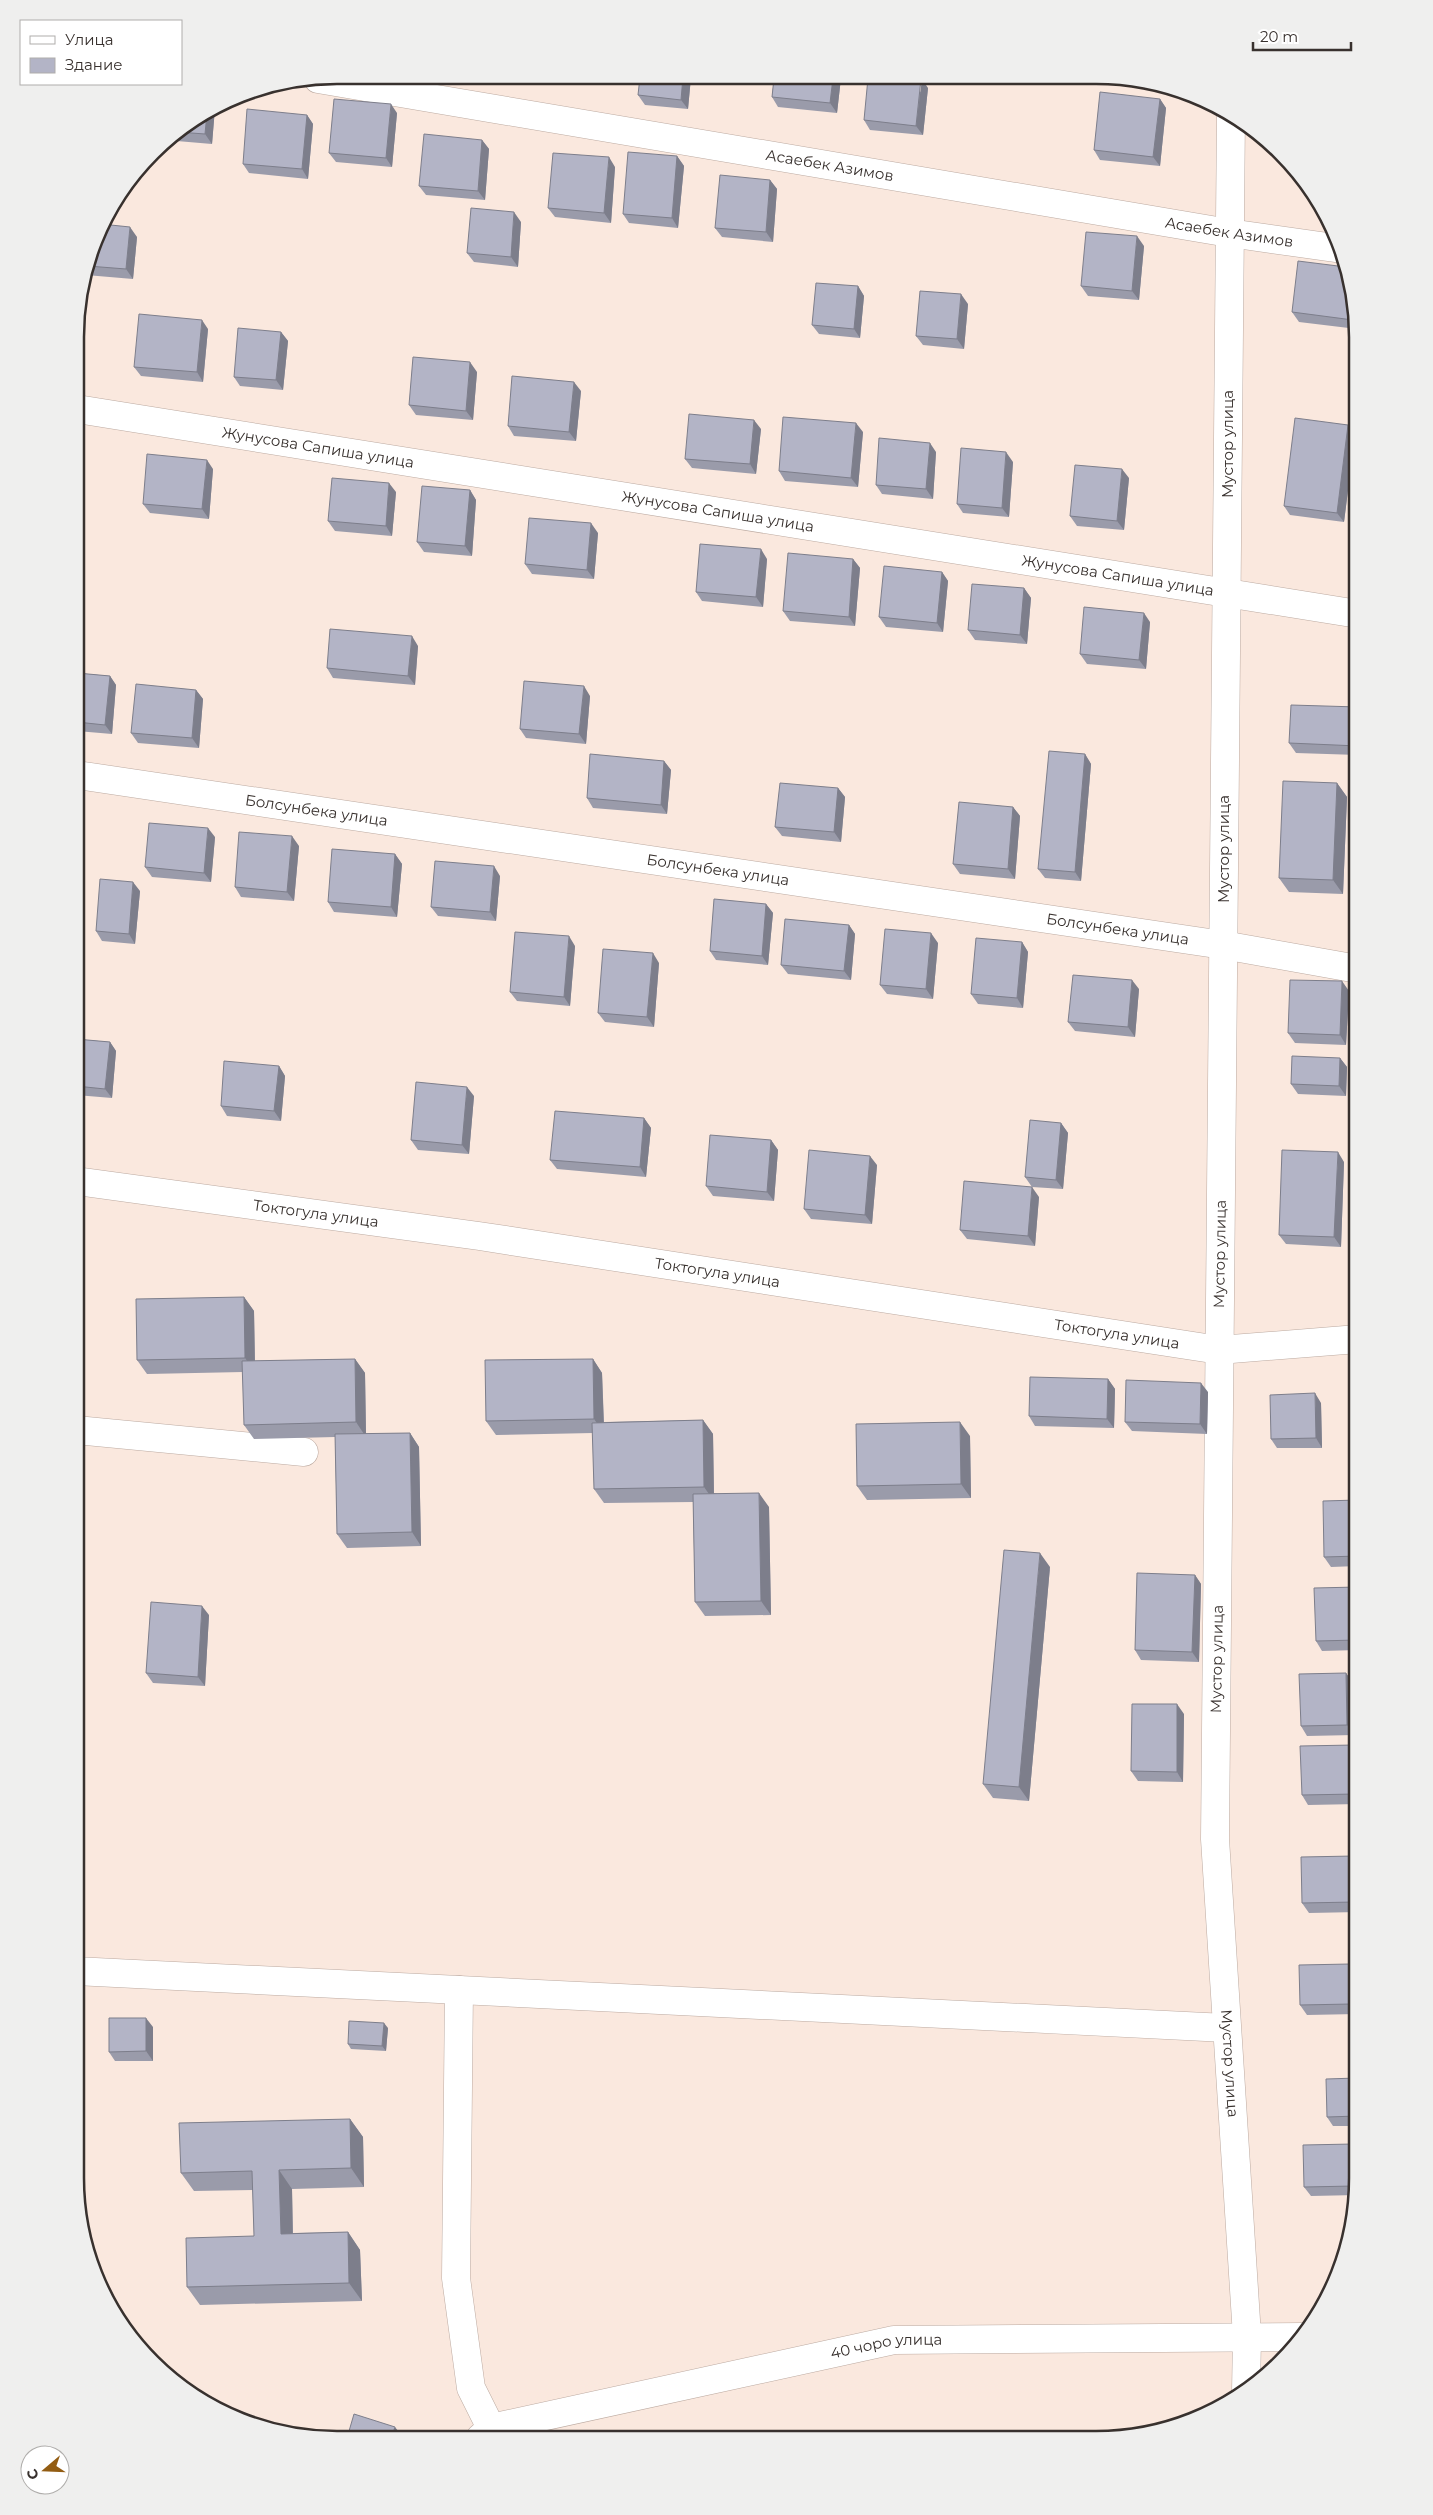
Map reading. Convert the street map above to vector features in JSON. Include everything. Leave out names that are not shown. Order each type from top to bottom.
[{"type":"street","name":"Асаебек Азимов","points":[[348,84],[1229,233],[1333,248]]},
{"type":"street","name":"Мустор улица","points":[[1231,122],[1215,1839],[1247,2336],[1246,2382]]},
{"type":"street","name":"Жунусова Сапиша улица","points":[[84,410],[1349,613]]},
{"type":"street","name":"Болсунбека улица","points":[[84,776],[1223,945],[1349,967]]},
{"type":"street","name":"Токтогула улица","points":[[84,1182],[479,1236],[1219,1350],[1349,1340]]},
{"type":"street","points":[[84,1431],[304,1452]]},
{"type":"street","points":[[84,1971],[1226,2028]]},
{"type":"street","points":[[459,1990],[456,2278],[472,2388],[484,2431]]},
{"type":"street","name":"40 чоро улица","points":[[494,2431],[894,2340],[1293,2337]]},
{"type":"building","points":[[639,84],[682,84],[681,100],[638,95]]},
{"type":"building","points":[[773,84],[832,84],[830,103],[772,97]]},
{"type":"building","points":[[867,84],[920,84],[916,126],[864,120]]},
{"type":"building","points":[[1100,92],[1160,99],[1153,157],[1094,150]]},
{"type":"building","points":[[334,99],[391,104],[386,158],[329,153]]},
{"type":"building","points":[[247,109],[307,115],[302,169],[243,164]]},
{"type":"building","points":[[206,120],[205,134],[187,133]]},
{"type":"building","points":[[424,134],[482,140],[478,191],[419,186]]},
{"type":"building","points":[[628,152],[677,156],[672,218],[623,214]]},
{"type":"building","points":[[553,153],[609,157],[604,213],[548,208]]},
{"type":"building","points":[[720,175],[770,180],[766,232],[715,228]]},
{"type":"building","points":[[471,208],[514,212],[511,257],[467,253]]},
{"type":"building","points":[[110,225],[130,227],[126,269],[93,266]]},
{"type":"building","points":[[1086,232],[1137,236],[1132,291],[1081,286]]},
{"type":"building","points":[[1298,261],[1339,266],[1349,319],[1292,312]]},
{"type":"building","points":[[816,283],[858,286],[854,329],[812,325]]},
{"type":"building","points":[[920,291],[961,294],[957,339],[916,336]]},
{"type":"building","points":[[139,314],[202,320],[197,372],[134,367]]},
{"type":"building","points":[[238,328],[281,332],[276,380],[234,377]]},
{"type":"building","points":[[413,357],[470,362],[466,411],[409,405]]},
{"type":"building","points":[[512,376],[574,382],[569,432],[508,426]]},
{"type":"building","points":[[689,414],[754,420],[750,464],[685,459]]},
{"type":"building","points":[[783,417],[856,423],[851,478],[779,471]]},
{"type":"building","points":[[1295,418],[1348,425],[1337,513],[1284,506]]},
{"type":"building","points":[[879,438],[930,443],[926,489],[876,485]]},
{"type":"building","points":[[961,448],[1006,452],[1002,508],[957,504]]},
{"type":"building","points":[[147,454],[207,460],[202,509],[143,504]]},
{"type":"building","points":[[1075,465],[1122,469],[1117,521],[1070,516]]},
{"type":"building","points":[[332,478],[389,483],[386,526],[328,521]]},
{"type":"building","points":[[422,486],[470,490],[465,546],[417,542]]},
{"type":"building","points":[[529,518],[591,523],[587,570],[525,564]]},
{"type":"building","points":[[700,544],[761,549],[756,597],[696,592]]},
{"type":"building","points":[[788,553],[853,559],[849,617],[783,611]]},
{"type":"building","points":[[884,566],[942,572],[937,623],[879,617]]},
{"type":"building","points":[[972,584],[1024,588],[1020,635],[968,630]]},
{"type":"building","points":[[1084,607],[1144,613],[1139,660],[1080,654]]},
{"type":"building","points":[[330,629],[412,636],[408,676],[327,668]]},
{"type":"building","points":[[84,674],[110,676],[105,725],[84,723]]},
{"type":"building","points":[[524,681],[584,686],[579,734],[520,729]]},
{"type":"building","points":[[136,684],[196,690],[192,738],[131,733]]},
{"type":"building","points":[[1291,705],[1349,707],[1349,746],[1289,743]]},
{"type":"building","points":[[1049,751],[1085,754],[1075,872],[1038,869]]},
{"type":"building","points":[[590,754],[664,761],[661,805],[587,798]]},
{"type":"building","points":[[1283,781],[1337,783],[1333,880],[1279,878]]},
{"type":"building","points":[[780,783],[838,788],[834,832],[775,827]]},
{"type":"building","points":[[959,802],[1013,807],[1008,869],[953,864]]},
{"type":"building","points":[[149,823],[208,828],[204,873],[145,867]]},
{"type":"building","points":[[239,832],[292,836],[287,892],[235,887]]},
{"type":"building","points":[[332,849],[395,854],[391,907],[328,902]]},
{"type":"building","points":[[435,861],[494,866],[490,912],[431,907]]},
{"type":"building","points":[[100,879],[133,882],[129,934],[96,931]]},
{"type":"building","points":[[714,899],[766,904],[762,956],[710,951]]},
{"type":"building","points":[[785,919],[849,925],[844,971],[781,965]]},
{"type":"building","points":[[885,929],[931,933],[926,989],[880,985]]},
{"type":"building","points":[[515,932],[569,936],[564,997],[510,992]]},
{"type":"building","points":[[976,938],[1022,942],[1017,998],[971,994]]},
{"type":"building","points":[[603,949],[653,953],[647,1017],[598,1013]]},
{"type":"building","points":[[1073,975],[1132,980],[1128,1027],[1068,1022]]},
{"type":"building","points":[[1290,980],[1342,981],[1340,1035],[1288,1033]]},
{"type":"building","points":[[84,1040],[110,1042],[105,1089],[84,1087]]},
{"type":"building","points":[[1292,1056],[1340,1058],[1339,1086],[1291,1084]]},
{"type":"building","points":[[224,1061],[279,1066],[274,1111],[221,1106]]},
{"type":"building","points":[[416,1082],[467,1087],[462,1145],[411,1140]]},
{"type":"building","points":[[555,1111],[644,1118],[640,1167],[550,1160]]},
{"type":"building","points":[[1030,1120],[1061,1123],[1056,1180],[1025,1177]]},
{"type":"building","points":[[710,1135],[771,1140],[767,1192],[706,1186]]},
{"type":"building","points":[[809,1150],[870,1156],[865,1215],[804,1209]]},
{"type":"building","points":[[1282,1150],[1338,1152],[1334,1237],[1279,1235]]},
{"type":"building","points":[[964,1181],[1032,1187],[1028,1236],[960,1230]]},
{"type":"building","points":[[244,1297],[245,1358],[137,1360],[136,1299]]},
{"type":"building","points":[[355,1359],[356,1422],[244,1425],[242,1361]]},
{"type":"building","points":[[593,1359],[594,1419],[486,1421],[485,1360]]},
{"type":"building","points":[[1030,1377],[1108,1379],[1107,1419],[1029,1416]]},
{"type":"building","points":[[1126,1380],[1201,1383],[1200,1424],[1125,1422]]},
{"type":"building","points":[[1315,1393],[1316,1438],[1271,1439],[1270,1395]]},
{"type":"building","points":[[703,1420],[704,1487],[594,1489],[592,1423]]},
{"type":"building","points":[[960,1422],[961,1484],[857,1486],[856,1424]]},
{"type":"building","points":[[410,1433],[412,1532],[337,1534],[335,1434]]},
{"type":"building","points":[[759,1493],[761,1601],[695,1602],[693,1494]]},
{"type":"building","points":[[1349,1500],[1349,1556],[1324,1557],[1323,1501]]},
{"type":"building","points":[[1004,1550],[1040,1553],[1019,1787],[983,1784]]},
{"type":"building","points":[[1137,1573],[1195,1575],[1192,1652],[1135,1650]]},
{"type":"building","points":[[1349,1587],[1349,1640],[1316,1641],[1314,1588]]},
{"type":"building","points":[[151,1602],[202,1606],[198,1677],[146,1673]]},
{"type":"building","points":[[1346,1673],[1347,1725],[1301,1726],[1299,1674]]},
{"type":"building","points":[[1132,1704],[1177,1704],[1177,1772],[1131,1771]]},
{"type":"building","points":[[1349,1745],[1349,1794],[1302,1795],[1300,1746]]},
{"type":"building","points":[[1349,1856],[1349,1902],[1302,1903],[1301,1857]]},
{"type":"building","points":[[1349,1964],[1349,2004],[1300,2005],[1299,1965]]},
{"type":"building","points":[[109,2018],[146,2018],[146,2051],[109,2052]]},
{"type":"building","points":[[349,2021],[384,2023],[382,2046],[348,2044]]},
{"type":"building","points":[[1349,2078],[1349,2116],[1327,2117],[1326,2079]]},
{"type":"building","points":[[350,2119],[351,2168],[279,2170],[281,2234],[348,2232],[349,2283],[187,2287],[186,2238],[254,2236],[252,2171],[181,2173],[179,2123]]},
{"type":"building","points":[[1349,2144],[1349,2186],[1304,2187],[1303,2145]]},
{"type":"building","points":[[354,2414],[395,2427],[394,2431],[349,2431]]}]
